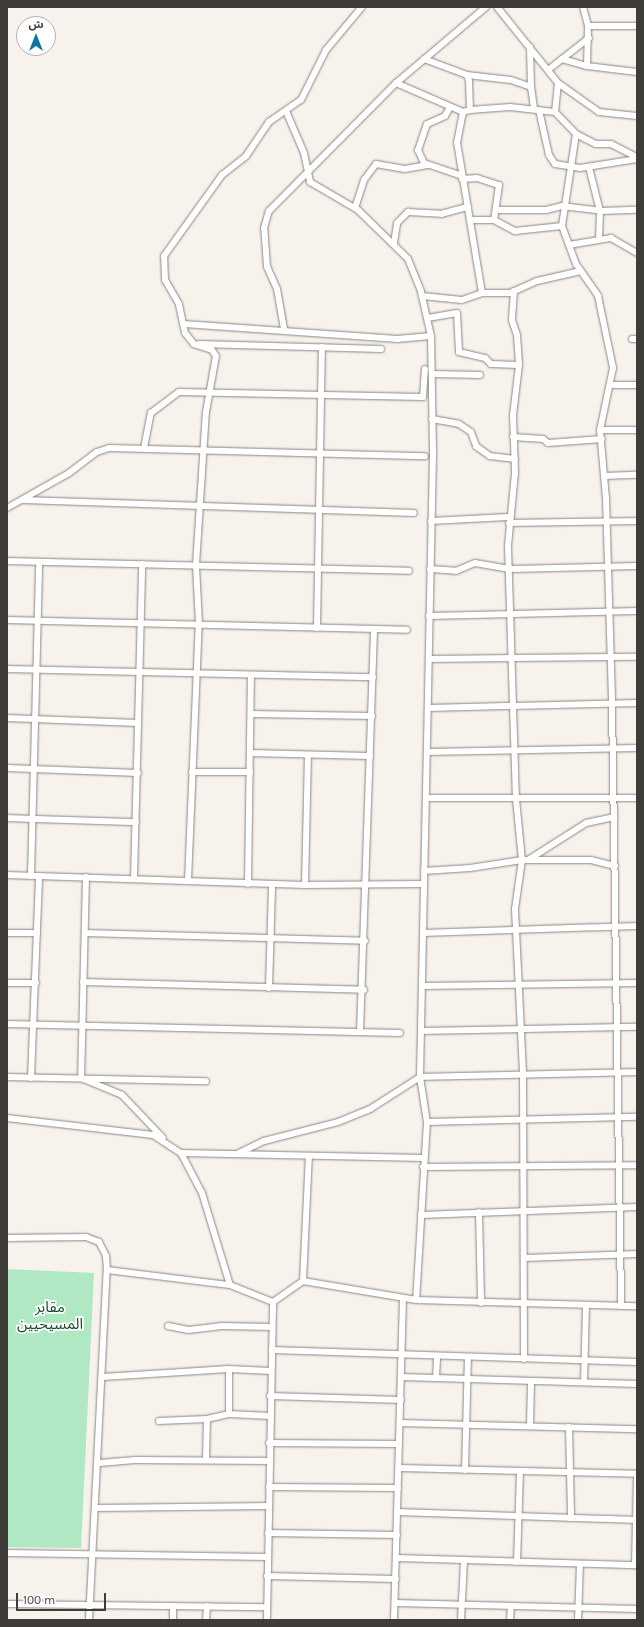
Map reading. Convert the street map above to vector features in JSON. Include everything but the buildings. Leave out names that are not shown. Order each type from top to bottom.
[{"type":"street","points":[[188,880],[199,623],[196,565],[208,392],[215,352],[194,344],[184,324],[179,304],[165,280],[166,251],[222,175],[246,156],[269,122],[301,100],[326,50],[362,7]]},
{"type":"street","points":[[284,329],[277,289],[267,267],[265,220],[275,202],[306,175],[396,83],[486,7]]},
{"type":"street","points":[[497,7],[558,83],[599,112],[637,116]]},
{"type":"street","points":[[583,7],[588,26],[589,38],[587,66]]},
{"type":"street","points":[[588,26],[637,26]]},
{"type":"street","points":[[548,70],[589,38]]},
{"type":"street","points":[[530,47],[531,87],[551,161],[570,168],[637,158]]},
{"type":"street","points":[[562,58],[587,66],[637,72]]},
{"type":"street","points":[[424,59],[467,75],[510,80],[531,87]]},
{"type":"street","points":[[467,75],[466,111],[457,142],[482,293]]},
{"type":"street","points":[[396,83],[450,107],[466,111],[537,109],[555,112],[576,134],[596,144],[615,146],[637,158]]},
{"type":"street","points":[[555,112],[558,83]]},
{"type":"street","points":[[428,165],[418,150],[427,124],[443,118],[450,107]]},
{"type":"street","points":[[286,111],[306,157],[306,175],[310,182],[355,208],[394,243],[411,265],[422,296],[431,336],[432,419],[430,616],[420,1077],[427,1122],[416,1300]]},
{"type":"street","points":[[576,134],[562,206],[562,226],[568,245],[581,271],[598,296],[613,368],[600,430],[602,439],[606,521],[608,657],[612,703],[615,866],[615,984],[621,1207],[621,1306]]},
{"type":"street","points":[[355,208],[364,180],[376,164],[404,169],[428,165],[462,178],[476,178],[499,185],[494,220]]},
{"type":"street","points":[[589,166],[600,212],[599,238]]},
{"type":"street","points":[[496,210],[546,210],[562,206],[600,212],[637,210]]},
{"type":"street","points":[[394,243],[397,223],[408,212],[442,214],[468,207]]},
{"type":"street","points":[[471,220],[494,220],[515,231],[562,226]]},
{"type":"street","points":[[568,245],[599,238],[616,240],[637,252]]},
{"type":"street","points":[[422,296],[462,300],[482,293],[514,291],[537,281],[581,271]]},
{"type":"street","points":[[514,291],[512,320],[517,335],[519,365],[513,437],[514,459],[509,520],[509,569],[512,615],[512,706],[516,799],[525,860],[516,890],[520,1029],[523,1074],[522,1164],[526,1304],[524,1359]]},
{"type":"street","points":[[428,318],[457,313],[459,352],[485,358],[491,364],[519,365]]},
{"type":"street","points":[[184,324],[284,329],[396,339],[431,336]]},
{"type":"street","points":[[194,344],[381,348]]},
{"type":"street","points":[[317,628],[322,347]]},
{"type":"street","points":[[144,448],[148,422],[156,406],[179,392],[422,397],[425,369]]},
{"type":"street","points":[[432,374],[480,375]]},
{"type":"street","points":[[610,385],[637,385]]},
{"type":"street","points":[[432,419],[459,424],[471,432],[476,446],[490,456],[514,459]]},
{"type":"street","points":[[600,430],[637,430]]},
{"type":"street","points":[[513,437],[543,439],[548,443],[602,439]]},
{"type":"street","points":[[7,508],[69,473],[101,449],[144,448],[424,456]]},
{"type":"street","points":[[604,476],[637,475]]},
{"type":"street","points":[[22,499],[201,508],[414,513]]},
{"type":"street","points":[[431,521],[637,521]]},
{"type":"street","points":[[7,561],[39,563],[196,565],[409,571]]},
{"type":"street","points":[[31,876],[36,622],[39,563]]},
{"type":"street","points":[[430,569],[456,571],[482,563],[509,569],[637,566]]},
{"type":"street","points":[[134,878],[138,773],[142,564]]},
{"type":"street","points":[[430,616],[637,611]]},
{"type":"street","points":[[7,620],[36,622],[199,623],[407,630]]},
{"type":"street","points":[[360,1032],[364,990],[374,629]]},
{"type":"street","points":[[429,659],[637,657]]},
{"type":"street","points":[[7,669],[251,676],[373,677]]},
{"type":"street","points":[[248,884],[251,676]]},
{"type":"street","points":[[428,708],[637,703]]},
{"type":"street","points":[[251,714],[372,716]]},
{"type":"street","points":[[7,718],[138,723]]},
{"type":"street","points":[[427,752],[637,748]]},
{"type":"street","points":[[250,753],[370,756]]},
{"type":"street","points":[[305,885],[308,755]]},
{"type":"street","points":[[7,768],[138,773]]},
{"type":"street","points":[[192,772],[250,772]]},
{"type":"street","points":[[426,798],[637,798]]},
{"type":"street","points":[[525,860],[586,823],[614,817]]},
{"type":"street","points":[[7,818],[136,822]]},
{"type":"street","points":[[424,871],[470,868],[525,860],[591,860],[615,866]]},
{"type":"street","points":[[7,875],[188,880],[248,884],[424,884]]},
{"type":"street","points":[[31,1078],[36,983],[39,876]]},
{"type":"street","points":[[81,1078],[86,877]]},
{"type":"street","points":[[268,988],[272,884]]},
{"type":"street","points":[[423,933],[637,926]]},
{"type":"street","points":[[7,933],[37,933]]},
{"type":"street","points":[[85,933],[365,941]]},
{"type":"street","points":[[84,982],[364,990]]},
{"type":"street","points":[[7,983],[36,983]]},
{"type":"street","points":[[422,986],[637,983]]},
{"type":"street","points":[[7,1024],[400,1033]]},
{"type":"street","points":[[421,1031],[637,1027]]},
{"type":"street","points":[[237,1154],[264,1141],[357,1114],[399,1094],[420,1077],[637,1072]]},
{"type":"street","points":[[7,1077],[206,1080]]},
{"type":"street","points":[[81,1078],[122,1095],[167,1141],[182,1153],[202,1193],[230,1285]]},
{"type":"street","points":[[427,1122],[637,1117]]},
{"type":"street","points":[[7,1118],[153,1135],[167,1141]]},
{"type":"street","points":[[182,1153],[424,1158]]},
{"type":"street","points":[[303,1281],[309,1156]]},
{"type":"street","points":[[424,1167],[522,1164],[637,1165]]},
{"type":"street","points":[[421,1215],[637,1207]]},
{"type":"street","points":[[479,1212],[481,1303]]},
{"type":"street","points":[[7,1238],[86,1237],[99,1242],[106,1256],[107,1270],[100,1463],[89,1620]]},
{"type":"street","points":[[525,1258],[637,1254]]},
{"type":"street","points":[[107,1270],[230,1285],[273,1302]]},
{"type":"street","points":[[273,1302],[303,1281],[416,1300],[481,1303],[637,1306]]},
{"type":"street","points":[[394,1620],[403,1299]]},
{"type":"street","points":[[267,1620],[269,1443],[273,1302]]},
{"type":"street","points":[[584,1382],[586,1305]]},
{"type":"street","points":[[168,1326],[189,1330],[248,1325],[272,1327]]},
{"type":"street","points":[[272,1350],[402,1353],[436,1357],[637,1362]]},
{"type":"street","points":[[436,1357],[436,1378]]},
{"type":"street","points":[[465,1470],[468,1358]]},
{"type":"street","points":[[103,1377],[229,1369],[271,1370]]},
{"type":"street","points":[[229,1369],[229,1414]]},
{"type":"street","points":[[402,1377],[637,1384]]},
{"type":"street","points":[[530,1380],[530,1426]]},
{"type":"street","points":[[270,1396],[401,1400]]},
{"type":"street","points":[[159,1421],[207,1419],[229,1414],[270,1416]]},
{"type":"street","points":[[206,1459],[207,1419]]},
{"type":"street","points":[[400,1423],[637,1429]]},
{"type":"street","points":[[570,1427],[568,1473],[571,1518]]},
{"type":"street","points":[[269,1443],[399,1444]]},
{"type":"street","points":[[100,1463],[206,1459],[269,1461]]},
{"type":"street","points":[[399,1468],[637,1474]]},
{"type":"street","points":[[517,1562],[520,1471]]},
{"type":"street","points":[[396,1558],[636,1565],[637,1477]]},
{"type":"street","points":[[269,1487],[398,1488]]},
{"type":"street","points":[[97,1508],[269,1506]]},
{"type":"street","points":[[397,1512],[636,1520]]},
{"type":"street","points":[[268,1533],[397,1535]]},
{"type":"street","points":[[7,1554],[268,1557]]},
{"type":"street","points":[[461,1620],[464,1560]]},
{"type":"street","points":[[578,1620],[580,1564]]},
{"type":"street","points":[[267,1576],[396,1579]]},
{"type":"street","points":[[395,1603],[637,1609]]},
{"type":"street","points":[[7,1604],[267,1607]]},
{"type":"street","points":[[173,1606],[173,1620]]},
{"type":"street","points":[[206,1620],[207,1606]]},
{"type":"street","points":[[510,1606],[510,1620]]},
{"type":"green space","name":"مقابر المسيحيين","points":[[7,1269],[94,1273],[81,1548],[7,1547]]}]
